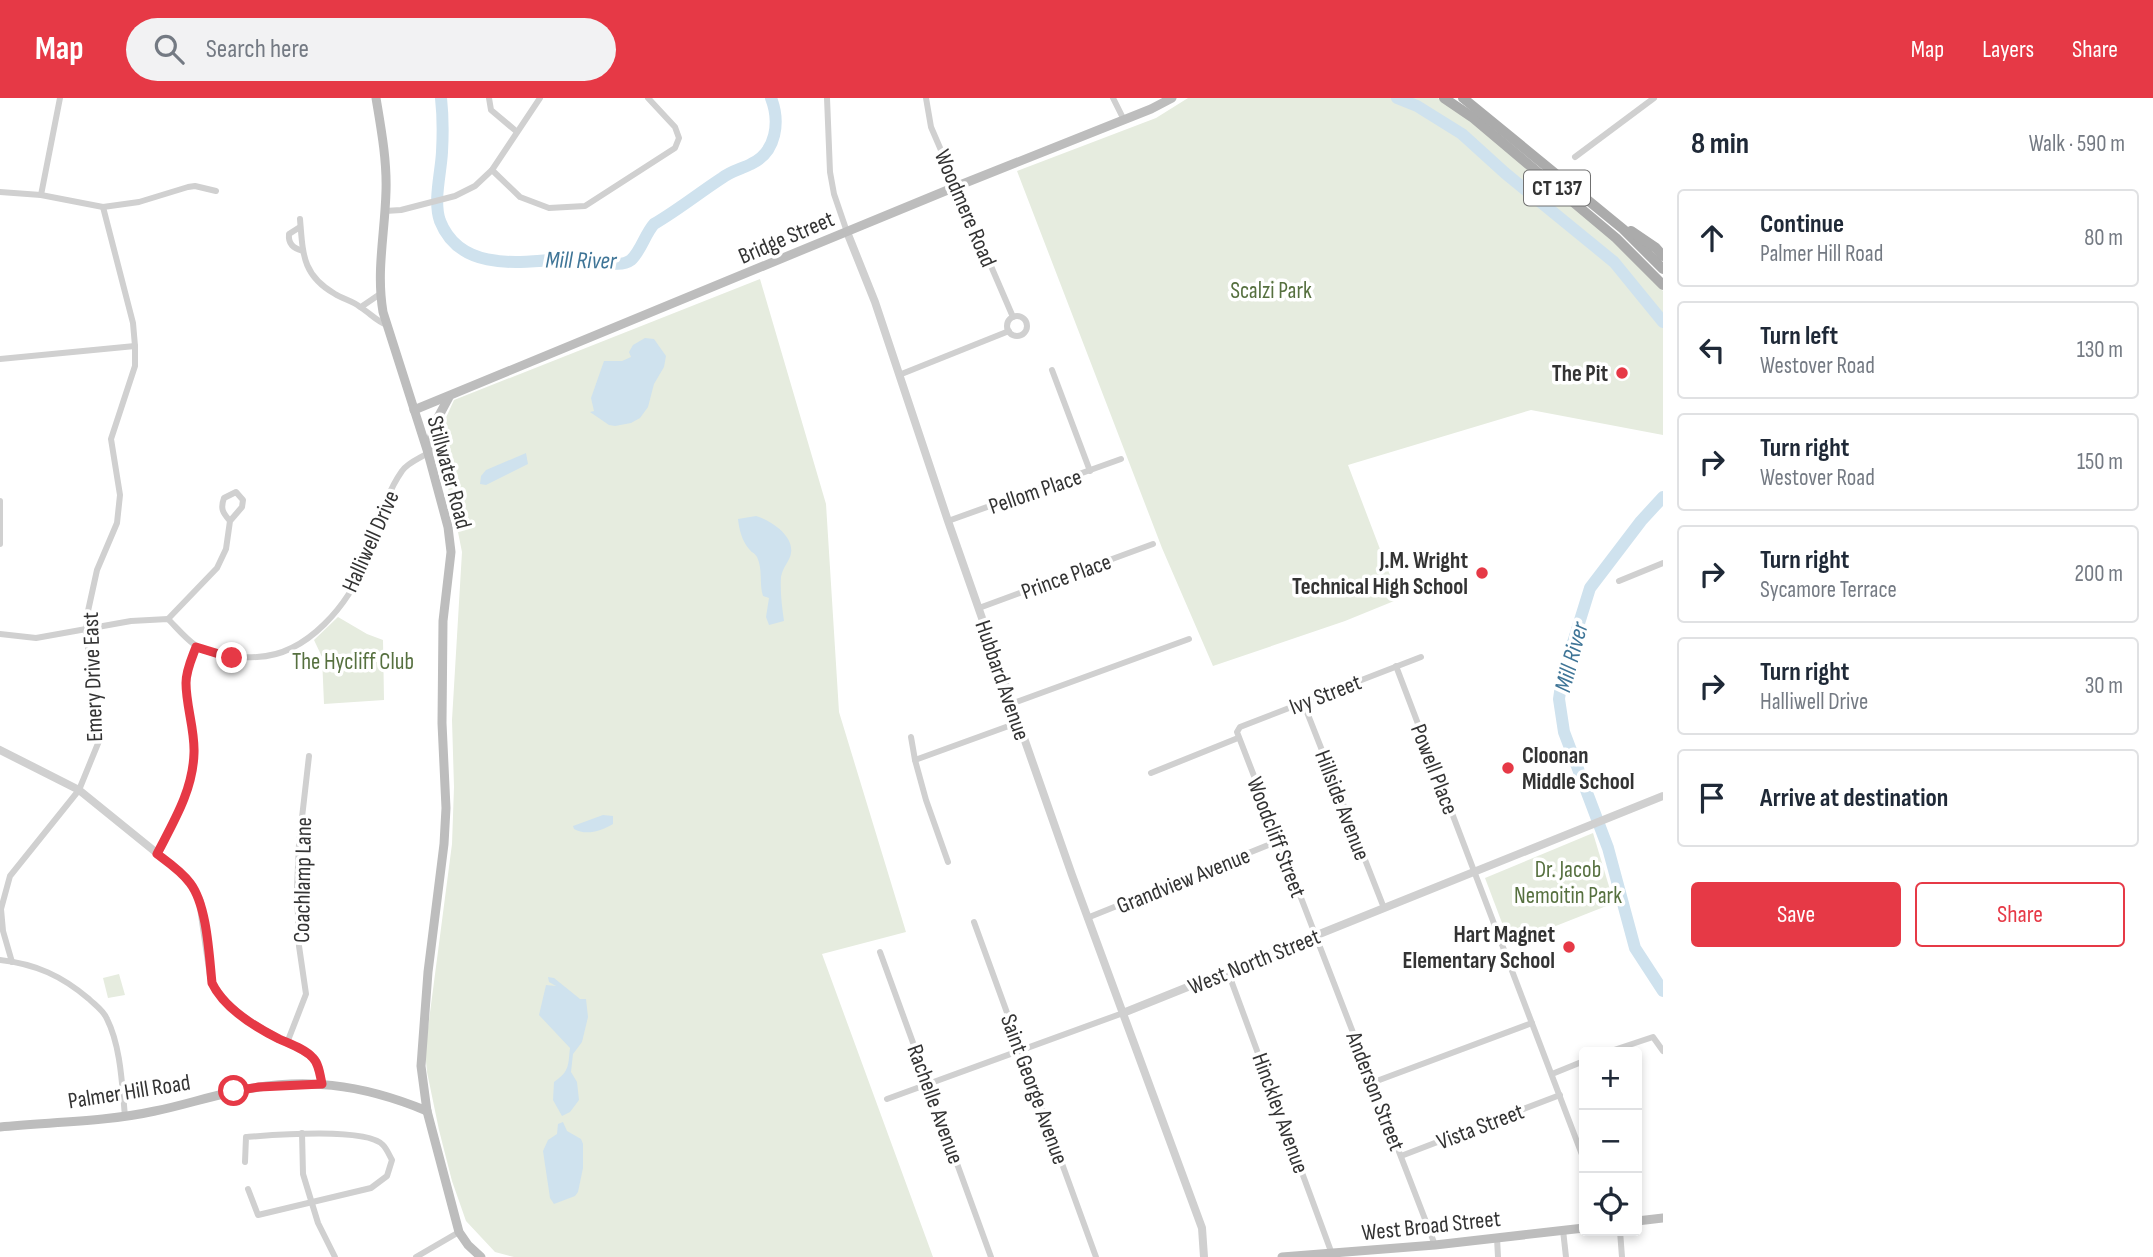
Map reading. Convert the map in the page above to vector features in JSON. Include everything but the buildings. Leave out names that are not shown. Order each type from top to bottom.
[{"type":"main road","name":"Stillwater Road","points":[[376,98],[384,158],[385,211],[379,261],[380,294],[387,325],[428,453],[451,552],[443,634],[442,723],[446,808],[422,1030],[422,1085],[460,1232]]},
{"type":"main road","name":"Bridge Street","points":[[414,410],[1151,109],[1171,98]]},
{"type":"main road","name":"CT 137","points":[[1444,98],[1472,117],[1616,238],[1663,285]]},
{"type":"main road","name":"CT 137","points":[[1462,98],[1623,229],[1663,269]]},
{"type":"main road","points":[[1623,229],[1634,232],[1663,256]]},
{"type":"main road","points":[[428,453],[435,423],[450,396]]},
{"type":"main road","name":"Palmer Hill Road","points":[[0,1127],[125,1116],[154,1112],[259,1087],[322,1084],[375,1092],[427,1111]]},
{"type":"main road","points":[[1642,1220],[1663,1218]]},
{"type":"main road","name":"West Broad Street","points":[[1282,1257],[1384,1253],[1579,1228]]},
{"type":"main road","points":[[460,1232],[468,1245],[481,1257]]},
{"type":"street","points":[[41,195],[60,98]]},
{"type":"street","points":[[489,98],[491,110],[516,131]]},
{"type":"street","points":[[385,211],[401,210],[455,196],[475,186],[492,170],[540,98]]},
{"type":"street","points":[[492,170],[520,197],[549,208],[585,206],[675,148],[679,138],[676,127],[648,98]]},
{"type":"street","name":"Hubbard Avenue","points":[[827,98],[830,172],[834,194],[875,302],[1017,723],[1202,1228],[1204,1257]]},
{"type":"street","name":"Woodmere Road","points":[[899,374],[1009,331],[1020,335],[1027,327],[1023,318],[1013,317],[955,187],[931,127],[926,98]]},
{"type":"street","points":[[1114,98],[1124,120]]},
{"type":"street","points":[[1575,157],[1654,98]]},
{"type":"street","points":[[0,192],[41,195],[103,207],[139,202],[188,187],[216,191]]},
{"type":"street","name":"Emery Drive East","points":[[12,961],[3,931],[1,909],[10,876],[79,790],[99,741],[86,630],[97,570],[117,523],[120,495],[111,439],[135,366],[133,323],[103,207]]},
{"type":"street","points":[[303,251],[292,246],[288,240],[289,234],[300,223],[303,251],[309,271],[334,294],[361,307],[377,321],[387,325]]},
{"type":"street","points":[[361,307],[380,294]]},
{"type":"street","points":[[1009,331],[1008,323],[1013,317]]},
{"type":"street","points":[[0,359],[135,346]]},
{"type":"street","points":[[1052,370],[1090,471]]},
{"type":"street","name":"Halliwell Drive","points":[[168,619],[196,647],[232,658],[266,657],[298,645],[327,622],[350,592],[366,561],[383,507],[403,469],[428,453]]},
{"type":"street","name":"Pellom Place","points":[[948,521],[1121,460]]},
{"type":"street","points":[[0,634],[36,638],[131,621],[168,619],[217,568],[226,549],[230,521],[242,507],[243,500],[236,492],[224,498],[222,505],[222,511],[230,521]]},
{"type":"street","points":[[0,500],[0,544]]},
{"type":"street","name":"Prince Place","points":[[979,608],[1153,544]]},
{"type":"street","points":[[1619,581],[1663,564]]},
{"type":"street","points":[[1011,704],[1189,639]]},
{"type":"street","points":[[157,854],[185,801],[193,768],[194,749],[186,682],[196,647]]},
{"type":"street","name":"Ivy Street","points":[[1238,738],[1240,727],[1421,657]]},
{"type":"street","name":"Powell Place","points":[[1396,666],[1579,1146]]},
{"type":"street","name":"Hillside Avenue","points":[[1303,702],[1384,908]]},
{"type":"street","points":[[915,760],[1017,723]]},
{"type":"street","points":[[911,737],[926,800],[948,862]]},
{"type":"street","points":[[1151,773],[1238,738]]},
{"type":"street","name":"Woodcliff Street","points":[[1238,738],[1316,937]]},
{"type":"street","points":[[0,750],[79,790],[179,871],[191,884],[200,901],[212,983],[217,993],[239,1013],[316,1060],[322,1084]]},
{"type":"street","name":"Coachlamp Lane","points":[[287,1043],[306,994],[299,946],[297,890],[299,844],[309,756]]},
{"type":"street","name":"West North Street","points":[[887,1099],[1123,1013],[1663,796]]},
{"type":"street","name":"Grandview Avenue","points":[[1087,918],[1278,841]]},
{"type":"street","name":"Saint George Avenue","points":[[974,922],[1096,1257]]},
{"type":"street","name":"Anderson Street","points":[[1316,937],[1435,1245]]},
{"type":"street","name":"Rachelle Avenue","points":[[880,951],[991,1257]]},
{"type":"street","points":[[0,960],[43,970],[68,982],[107,1018],[120,1065],[125,1116]]},
{"type":"street","name":"Hinckley Avenue","points":[[1228,972],[1332,1254]]},
{"type":"street","points":[[1374,1082],[1532,1023]]},
{"type":"street","points":[[1623,1047],[1653,1037],[1663,1051]]},
{"type":"street","points":[[1552,1074],[1579,1063]]},
{"type":"street","name":"Vista Street","points":[[1401,1156],[1560,1095]]},
{"type":"street","points":[[302,1133],[303,1174],[318,1223],[335,1257]]},
{"type":"street","points":[[245,1161],[246,1137],[302,1133],[361,1136],[382,1144],[392,1160],[387,1176],[371,1188],[258,1215],[248,1189]]},
{"type":"street","points":[[1563,1230],[1566,1257]]},
{"type":"street","points":[[416,1257],[460,1232]]},
{"type":"street","points":[[1620,1236],[1622,1257]]},
{"type":"street","points":[[1496,1238],[1498,1257]]},
{"type":"green space","name":"Scalzi Park","points":[[1188,98],[1438,98],[1469,118],[1606,232],[1663,291],[1663,435],[1531,410],[1348,465],[1399,599],[1345,621],[1213,666],[1162,548],[1017,171],[1156,118]]},
{"type":"green space","points":[[760,279],[826,504],[839,712],[906,932],[822,954],[933,1257],[514,1257],[495,1252],[466,1221],[452,1181],[427,1072],[425,1051],[452,844],[452,720],[462,552],[452,502],[435,442],[454,400]]},
{"type":"green space","name":"The Hycliff Club","points":[[338,617],[383,640],[384,700],[324,704],[322,657],[314,640]]},
{"type":"green space","name":"Dr. Jacob Nemoitin Park","points":[[1593,833],[1614,903],[1510,944],[1485,878]]},
{"type":"green space","points":[[119,974],[125,995],[108,998],[103,978]]},
{"type":"water","points":[[645,338],[654,339],[666,356],[648,407],[640,418],[631,423],[609,425],[590,412],[594,411],[591,398],[604,361],[622,361],[631,357],[629,352],[633,345]]},
{"type":"water","points":[[526,453],[528,464],[486,485],[480,484],[481,476],[486,470]]},
{"type":"water","points":[[756,516],[780,529],[791,546],[790,556],[781,577],[784,621],[769,625],[766,617],[769,598],[763,596],[759,562],[744,542],[738,519]]},
{"type":"water","points":[[603,815],[613,816],[613,824],[594,832],[574,829],[573,826]]},
{"type":"water","points":[[548,977],[554,978],[580,999],[586,999],[588,1017],[582,1042],[573,1054],[571,1072],[577,1082],[579,1100],[570,1112],[562,1116],[553,1100],[554,1082],[566,1071],[570,1048],[539,1015],[546,985],[556,986],[549,982]]},
{"type":"water","points":[[563,1122],[567,1131],[581,1139],[583,1168],[575,1196],[554,1204],[550,1198],[543,1151],[548,1140],[557,1134],[558,1124]]},
{"type":"waterway","name":"Mill River","points":[[441,98],[442,145],[437,205],[440,221],[450,239],[464,251],[481,258],[500,261],[584,258],[619,264],[631,260],[654,224],[725,176],[760,159],[774,135],[775,116],[771,98]]},
{"type":"waterway","name":"Mill River","points":[[1397,98],[1417,106],[1462,134],[1505,173],[1614,262],[1663,322]]},
{"type":"waterway","name":"Mill River","points":[[1663,497],[1641,521],[1590,588],[1562,678],[1559,699],[1564,732],[1608,848],[1635,948],[1663,991]]},
{"type":"place","name":"The Pit","points":[[1622,373]]},
{"type":"place","name":"J.M. Wright Technical High School","points":[[1482,573]]},
{"type":"place","name":"Cloonan Middle School","points":[[1508,768]]},
{"type":"place","name":"Hart Magnet Elementary School","points":[[1569,947]]},
{"type":"route","points":[[232,658],[196,647],[186,682],[194,749],[193,768],[185,801],[157,854],[191,884],[200,901],[212,983],[217,993],[239,1013],[272,1035],[312,1056],[318,1065],[322,1084],[291,1084],[234,1091]]}]
